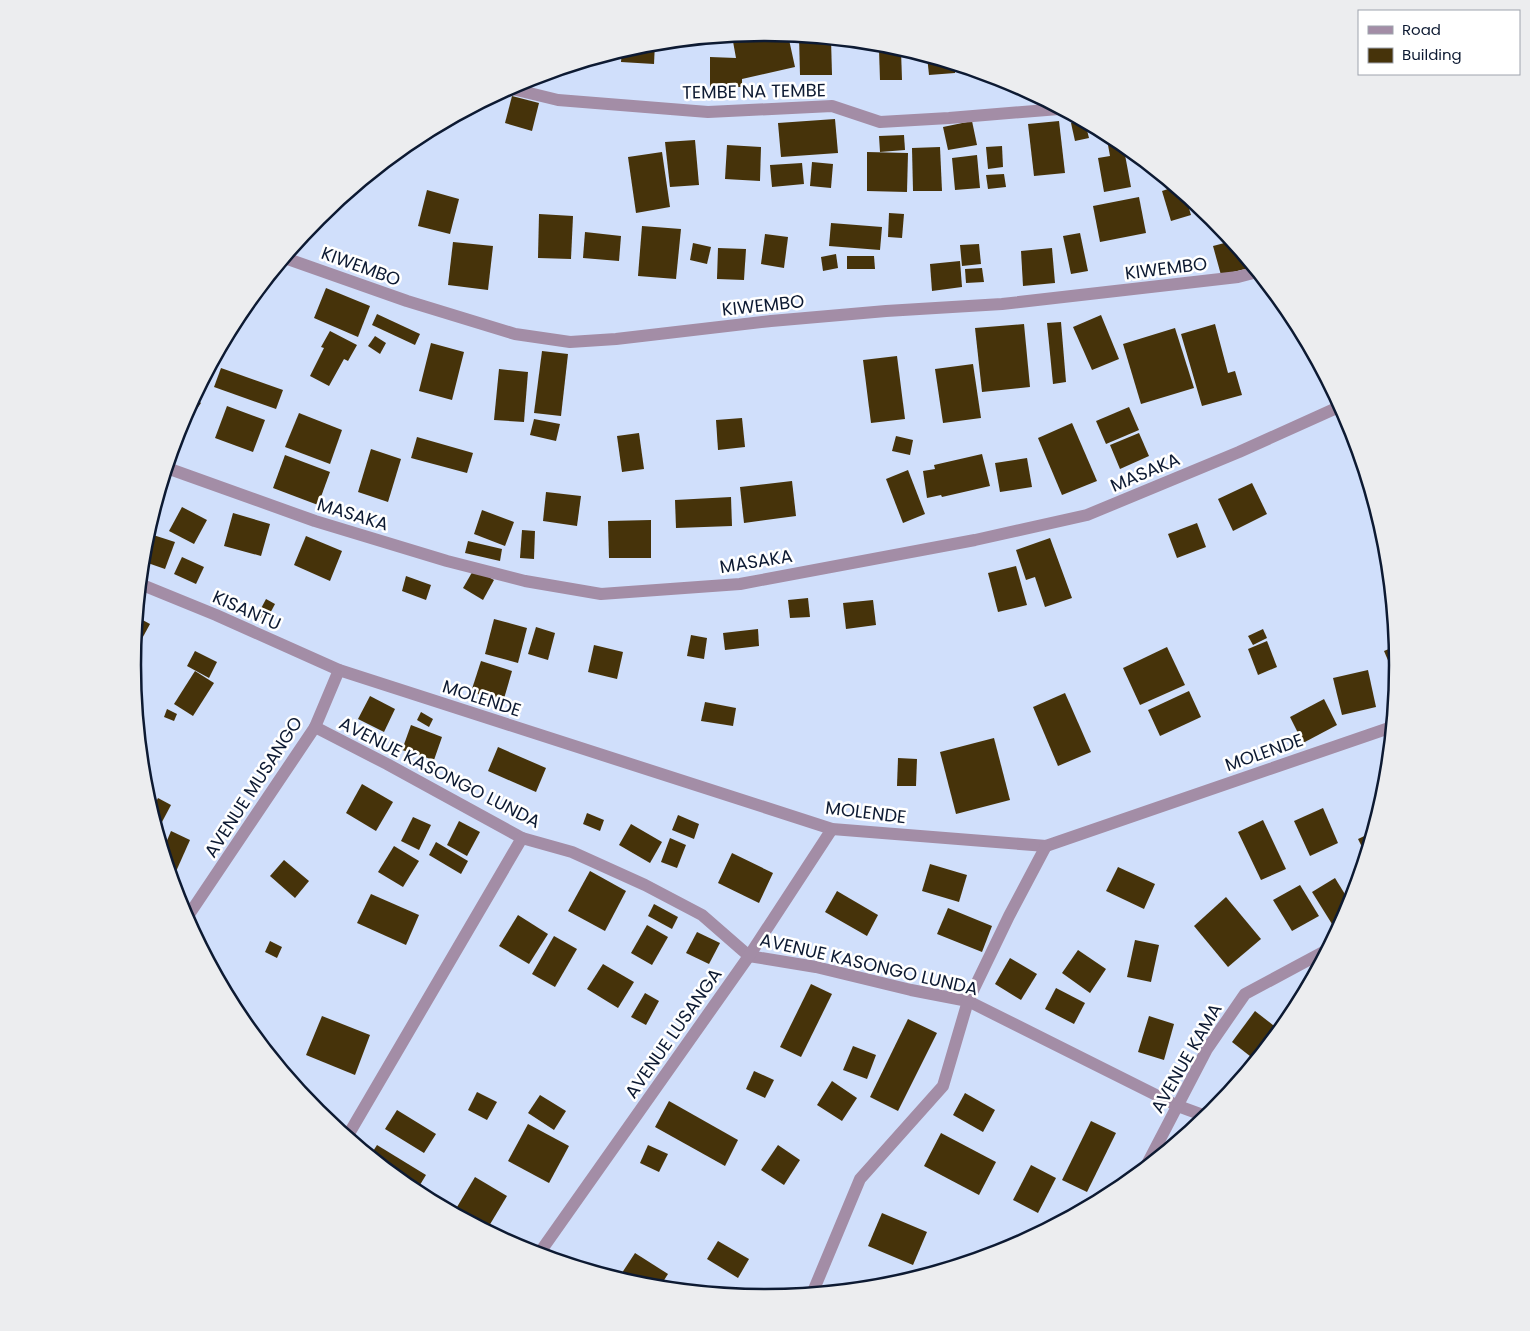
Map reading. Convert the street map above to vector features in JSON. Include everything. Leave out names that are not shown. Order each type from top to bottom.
[{"type":"street","name":"TEMBE NA TEMBE","points":[[521,91],[558,100],[708,112],[832,106],[880,122],[1048,110]]},
{"type":"street","name":"KIWEMBO","points":[[291,260],[407,301],[515,334],[570,342],[616,339],[771,321],[886,311],[1002,304],[1238,277],[1251,274]]},
{"type":"street","name":"MASAKA","points":[[172,470],[315,521],[447,561],[525,581],[600,594],[740,584],[975,540],[1087,516],[1334,409]]},
{"type":"street","name":"KISANTU","points":[[146,586],[216,615],[339,670]]},
{"type":"street","name":"AVENUE MUSANGO","points":[[191,911],[315,726],[339,670]]},
{"type":"street","name":"MOLENDE","points":[[339,670],[832,829],[1046,846],[1386,729]]},
{"type":"street","name":"AVENUE KASONGO LUNDA","points":[[315,726],[522,838],[572,852],[645,885],[702,915],[749,956],[816,967],[911,990],[968,1001],[1178,1106],[1199,1114]]},
{"type":"street","name":"AVENUE LUSANGA","points":[[543,1249],[749,956],[832,829]]},
{"type":"street","points":[[350,1132],[522,838]]},
{"type":"street","points":[[815,1287],[860,1179],[944,1086],[968,1001],[1009,916],[1046,846]]},
{"type":"street","name":"AVENUE KAMA","points":[[1152,1156],[1207,1049],[1245,994],[1318,955]]},
{"type":"building","points":[[790,42],[795,67],[742,79],[742,87],[710,87],[710,57],[736,58],[733,43]]},
{"type":"building","points":[[799,43],[831,46],[832,75],[800,75]]},
{"type":"building","points":[[655,51],[654,64],[621,62],[621,58]]},
{"type":"building","points":[[879,52],[901,57],[902,80],[880,80]]},
{"type":"building","points":[[928,63],[955,71],[955,73],[929,75]]},
{"type":"building","points":[[512,96],[539,103],[532,131],[505,123]]},
{"type":"building","points":[[835,119],[838,153],[781,157],[778,123]]},
{"type":"building","points":[[972,121],[977,145],[948,150],[943,127]]},
{"type":"building","points":[[1059,121],[1065,173],[1034,176],[1028,124]]},
{"type":"building","points":[[1071,123],[1087,131],[1089,138],[1075,141]]},
{"type":"building","points":[[904,135],[905,150],[880,152],[879,136]]},
{"type":"building","points":[[695,140],[699,185],[670,187],[665,142]]},
{"type":"building","points":[[727,145],[761,147],[760,181],[725,179]]},
{"type":"building","points":[[1108,145],[1125,156],[1131,187],[1104,192],[1098,158],[1110,156]]},
{"type":"building","points":[[1002,146],[1003,167],[988,169],[986,147]]},
{"type":"building","points":[[940,147],[942,191],[913,191],[912,148]]},
{"type":"building","points":[[662,152],[670,207],[636,213],[628,157]]},
{"type":"building","points":[[867,152],[908,153],[907,192],[867,191]]},
{"type":"building","points":[[977,155],[980,188],[955,190],[952,158]]},
{"type":"building","points":[[812,162],[833,164],[831,188],[810,186]]},
{"type":"building","points":[[802,163],[804,184],[772,187],[770,165]]},
{"type":"building","points":[[1004,174],[1006,187],[988,189],[986,175]]},
{"type":"building","points":[[1168,189],[1177,196],[1189,207],[1191,215],[1171,221],[1162,191]]},
{"type":"building","points":[[427,190],[459,199],[450,234],[418,226]]},
{"type":"building","points":[[1139,197],[1146,233],[1100,242],[1093,206]]},
{"type":"building","points":[[889,213],[904,214],[902,238],[888,237]]},
{"type":"building","points":[[539,214],[573,216],[571,259],[538,258]]},
{"type":"building","points":[[831,223],[882,227],[880,250],[829,246]]},
{"type":"building","points":[[642,226],[681,229],[676,279],[638,276]]},
{"type":"building","points":[[585,232],[621,236],[619,261],[583,258]]},
{"type":"building","points":[[1080,233],[1088,271],[1071,274],[1063,236]]},
{"type":"building","points":[[765,234],[788,237],[784,268],[761,264]]},
{"type":"building","points":[[453,242],[493,246],[488,290],[448,285]]},
{"type":"building","points":[[693,243],[711,247],[707,264],[690,260]]},
{"type":"building","points":[[1224,243],[1246,269],[1221,275],[1213,246]]},
{"type":"building","points":[[979,244],[981,264],[962,266],[960,245]]},
{"type":"building","points":[[718,248],[746,249],[744,280],[717,279]]},
{"type":"building","points":[[1052,248],[1055,283],[1023,286],[1021,251]]},
{"type":"building","points":[[836,254],[838,268],[823,271],[821,257]]},
{"type":"building","points":[[847,256],[874,256],[875,269],[847,269]]},
{"type":"building","points":[[960,261],[962,287],[932,291],[930,264]]},
{"type":"building","points":[[982,268],[984,282],[966,283],[965,269]]},
{"type":"building","points":[[326,288],[370,306],[358,337],[314,318]]},
{"type":"building","points":[[377,314],[420,334],[415,345],[372,325]]},
{"type":"building","points":[[1101,315],[1119,359],[1092,370],[1073,327]]},
{"type":"building","points":[[1061,322],[1066,382],[1053,384],[1047,323]]},
{"type":"building","points":[[1024,324],[1030,387],[982,392],[975,328]]},
{"type":"building","points":[[1215,324],[1228,373],[1235,371],[1242,395],[1202,406],[1181,334]]},
{"type":"building","points":[[1175,328],[1194,388],[1141,404],[1123,344]]},
{"type":"building","points":[[330,331],[357,345],[348,361],[344,359],[329,386],[310,376],[324,348],[321,347]]},
{"type":"building","points":[[375,336],[386,343],[380,354],[368,346]]},
{"type":"building","points":[[431,343],[464,352],[452,400],[419,391]]},
{"type":"building","points":[[542,351],[568,354],[561,416],[534,413]]},
{"type":"building","points":[[897,356],[905,419],[871,423],[863,360]]},
{"type":"building","points":[[973,364],[981,418],[943,423],[935,369]]},
{"type":"building","points":[[221,368],[283,390],[276,409],[214,387]]},
{"type":"building","points":[[499,369],[528,372],[524,422],[494,420]]},
{"type":"building","points":[[227,406],[265,420],[253,452],[215,438]]},
{"type":"building","points":[[1129,407],[1139,430],[1106,444],[1096,421]]},
{"type":"building","points":[[299,413],[342,430],[330,464],[285,447]]},
{"type":"building","points":[[742,418],[745,447],[718,450],[716,420]]},
{"type":"building","points":[[534,419],[560,424],[556,441],[530,435]]},
{"type":"building","points":[[1072,423],[1097,481],[1062,495],[1038,438]]},
{"type":"building","points":[[639,433],[644,469],[622,472],[617,436]]},
{"type":"building","points":[[1139,433],[1149,456],[1120,469],[1110,445]]},
{"type":"building","points":[[896,436],[913,440],[910,455],[892,451]]},
{"type":"building","points":[[417,437],[473,453],[467,473],[411,458]]},
{"type":"building","points":[[371,449],[401,459],[388,502],[358,492]]},
{"type":"building","points":[[982,454],[990,486],[942,497],[941,495],[927,498],[923,471],[935,469],[934,465]]},
{"type":"building","points":[[285,455],[330,472],[318,505],[273,488]]},
{"type":"building","points":[[1027,458],[1032,487],[1000,492],[995,463]]},
{"type":"building","points":[[908,470],[925,514],[903,523],[886,479]]},
{"type":"building","points":[[792,481],[796,516],[744,523],[740,487]]},
{"type":"building","points":[[1252,483],[1267,514],[1233,531],[1218,499]]},
{"type":"building","points":[[546,492],[581,496],[577,526],[543,521]]},
{"type":"building","points":[[731,497],[732,526],[676,528],[675,500]]},
{"type":"building","points":[[182,507],[207,520],[194,544],[169,531]]},
{"type":"building","points":[[482,510],[514,522],[505,546],[474,534]]},
{"type":"building","points":[[233,513],[270,524],[261,556],[224,546]]},
{"type":"building","points":[[651,520],[651,558],[609,558],[608,521]]},
{"type":"building","points":[[1197,523],[1206,547],[1177,558],[1168,534]]},
{"type":"building","points":[[522,530],[535,531],[534,559],[520,558]]},
{"type":"building","points":[[155,536],[175,542],[165,569],[150,564]]},
{"type":"building","points":[[306,536],[342,551],[330,581],[294,565]]},
{"type":"building","points":[[1050,538],[1072,598],[1045,607],[1035,577],[1026,580],[1016,550]]},
{"type":"building","points":[[468,541],[502,549],[500,561],[465,553]]},
{"type":"building","points":[[182,557],[204,567],[196,584],[174,574]]},
{"type":"building","points":[[1016,566],[1027,605],[998,612],[988,573]]},
{"type":"building","points":[[474,569],[494,580],[483,600],[463,588]]},
{"type":"building","points":[[406,576],[431,585],[426,600],[402,591]]},
{"type":"building","points":[[808,598],[810,617],[790,618],[788,600]]},
{"type":"building","points":[[266,599],[275,604],[266,621],[257,616]]},
{"type":"building","points":[[873,600],[876,625],[846,629],[843,603]]},
{"type":"building","points":[[494,619],[527,628],[518,663],[485,654]]},
{"type":"building","points":[[142,620],[150,624],[142,639]]},
{"type":"building","points":[[536,627],[555,633],[548,660],[528,654]]},
{"type":"building","points":[[758,629],[759,646],[725,650],[723,633]]},
{"type":"building","points":[[1263,629],[1267,638],[1253,645],[1248,636]]},
{"type":"building","points":[[691,635],[707,638],[704,659],[687,656]]},
{"type":"building","points":[[1267,641],[1277,667],[1258,675],[1248,649]]},
{"type":"building","points":[[594,645],[623,652],[617,679],[588,672]]},
{"type":"building","points":[[1167,647],[1185,685],[1140,705],[1123,668]]},
{"type":"building","points":[[1389,649],[1389,662],[1384,651]]},
{"type":"building","points":[[195,651],[217,662],[209,678],[187,666]]},
{"type":"building","points":[[481,661],[512,671],[503,702],[471,692]]},
{"type":"building","points":[[1368,670],[1376,707],[1342,715],[1333,678]]},
{"type":"building","points":[[195,671],[214,683],[193,716],[174,704]]},
{"type":"building","points":[[1189,691],[1201,717],[1160,736],[1148,710]]},
{"type":"building","points":[[1065,693],[1091,752],[1058,766],[1033,707]]},
{"type":"building","points":[[370,696],[395,709],[384,732],[358,719]]},
{"type":"building","points":[[1324,699],[1337,725],[1303,743],[1290,717]]},
{"type":"building","points":[[705,702],[736,708],[733,726],[701,721]]},
{"type":"building","points":[[167,709],[177,714],[174,721],[164,717]]},
{"type":"building","points":[[421,712],[433,719],[429,727],[417,720]]},
{"type":"building","points":[[411,725],[442,737],[434,760],[402,750]]},
{"type":"building","points":[[994,738],[1010,800],[956,814],[940,752]]},
{"type":"building","points":[[498,747],[546,768],[536,792],[488,771]]},
{"type":"building","points":[[898,758],[917,759],[916,786],[897,786]]},
{"type":"building","points":[[362,784],[393,802],[376,831],[346,813]]},
{"type":"building","points":[[158,798],[171,805],[162,822],[161,821],[156,801]]},
{"type":"building","points":[[1323,808],[1338,843],[1310,856],[1294,821]]},
{"type":"building","points":[[587,813],[604,820],[600,831],[583,824]]},
{"type":"building","points":[[678,815],[699,824],[694,839],[672,830]]},
{"type":"building","points":[[413,817],[431,825],[419,850],[401,841]]},
{"type":"building","points":[[1263,820],[1286,869],[1261,880],[1238,832]]},
{"type":"building","points":[[459,821],[480,832],[467,856],[447,845]]},
{"type":"building","points":[[631,824],[662,842],[650,863],[619,845]]},
{"type":"building","points":[[171,831],[190,840],[176,871],[174,866],[167,842]]},
{"type":"building","points":[[1365,836],[1362,847],[1358,839]]},
{"type":"building","points":[[670,838],[686,845],[677,868],[661,862]]},
{"type":"building","points":[[436,842],[468,861],[461,874],[429,855]]},
{"type":"building","points":[[394,846],[419,861],[403,887],[378,872]]},
{"type":"building","points":[[732,853],[773,873],[759,903],[718,883]]},
{"type":"building","points":[[284,860],[309,881],[295,898],[270,876]]},
{"type":"building","points":[[930,864],[967,875],[959,902],[922,891]]},
{"type":"building","points":[[1118,867],[1155,884],[1144,909],[1106,891]]},
{"type":"building","points":[[590,871],[626,891],[605,931],[568,911]]},
{"type":"building","points":[[1335,878],[1345,895],[1333,923],[1332,924],[1312,892]]},
{"type":"building","points":[[1300,885],[1319,916],[1292,931],[1273,900]]},
{"type":"building","points":[[837,891],[878,915],[867,936],[825,912]]},
{"type":"building","points":[[371,894],[419,915],[406,945],[357,923]]},
{"type":"building","points":[[1226,897],[1261,939],[1228,967],[1194,926]]},
{"type":"building","points":[[654,904],[678,917],[672,929],[648,916]]},
{"type":"building","points":[[948,908],[992,926],[982,952],[937,934]]},
{"type":"building","points":[[518,915],[548,934],[529,964],[499,946]]},
{"type":"building","points":[[647,925],[668,937],[652,965],[631,953]]},
{"type":"building","points":[[697,932],[720,943],[709,964],[686,953]]},
{"type":"building","points":[[554,936],[577,949],[555,987],[532,974]]},
{"type":"building","points":[[1135,940],[1159,945],[1151,982],[1127,977]]},
{"type":"building","points":[[270,941],[282,947],[277,958],[265,952]]},
{"type":"building","points":[[1078,950],[1106,969],[1090,993],[1062,973]]},
{"type":"building","points":[[1010,958],[1037,974],[1021,1000],[995,984]]},
{"type":"building","points":[[603,964],[634,982],[618,1008],[587,989]]},
{"type":"building","points":[[811,984],[832,994],[801,1057],[780,1047]]},
{"type":"building","points":[[1056,988],[1085,1003],[1074,1024],[1045,1009]]},
{"type":"building","points":[[645,993],[659,1001],[646,1025],[631,1017]]},
{"type":"building","points":[[1255,1011],[1274,1026],[1251,1057],[1232,1042]]},
{"type":"building","points":[[322,1016],[370,1035],[355,1075],[306,1055]]},
{"type":"building","points":[[1149,1016],[1174,1024],[1164,1060],[1138,1052]]},
{"type":"building","points":[[908,1019],[937,1033],[898,1111],[870,1097]]},
{"type":"building","points":[[853,1046],[876,1055],[867,1079],[843,1070]]},
{"type":"building","points":[[754,1071],[774,1080],[765,1098],[746,1089]]},
{"type":"building","points":[[832,1081],[857,1098],[842,1121],[817,1105]]},
{"type":"building","points":[[477,1092],[497,1102],[487,1120],[468,1110]]},
{"type":"building","points":[[965,1093],[995,1110],[983,1132],[953,1115]]},
{"type":"building","points":[[540,1095],[566,1111],[554,1130],[528,1113]]},
{"type":"building","points":[[669,1101],[738,1140],[725,1166],[655,1127]]},
{"type":"building","points":[[397,1110],[436,1134],[424,1153],[385,1129]]},
{"type":"building","points":[[1091,1121],[1116,1133],[1087,1192],[1062,1180]]},
{"type":"building","points":[[528,1124],[569,1146],[549,1183],[508,1161]]},
{"type":"building","points":[[941,1133],[996,1162],[979,1195],[924,1166]]},
{"type":"building","points":[[377,1145],[426,1175],[419,1186],[373,1151]]},
{"type":"building","points":[[648,1145],[668,1154],[659,1172],[640,1163]]},
{"type":"building","points":[[778,1145],[800,1160],[784,1185],[761,1170]]},
{"type":"building","points":[[1031,1165],[1056,1178],[1038,1213],[1013,1200]]},
{"type":"building","points":[[475,1177],[507,1196],[489,1225],[457,1207]]},
{"type":"building","points":[[882,1213],[927,1232],[913,1265],[868,1246]]},
{"type":"building","points":[[718,1241],[749,1259],[738,1278],[707,1259]]},
{"type":"building","points":[[635,1253],[668,1274],[664,1281],[622,1273]]}]
